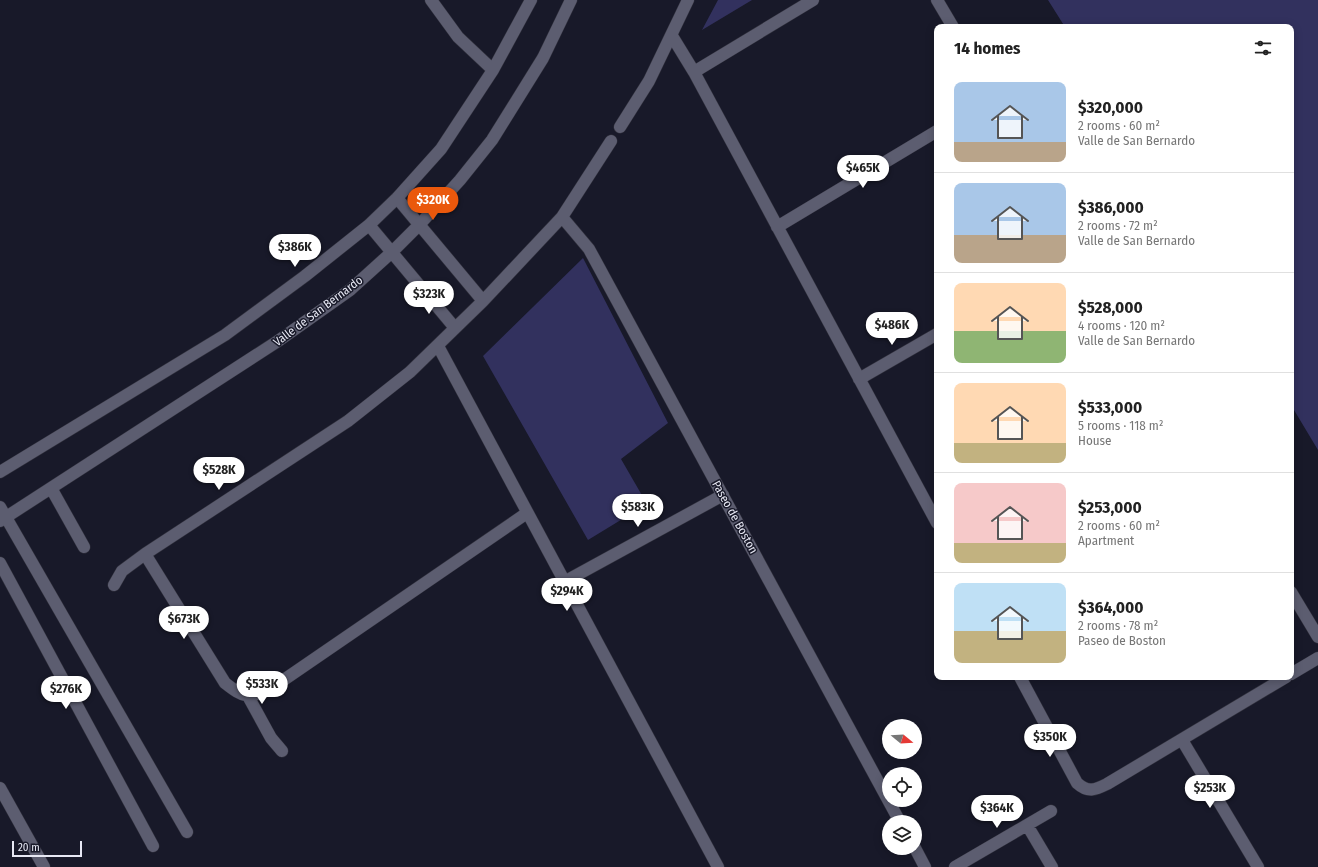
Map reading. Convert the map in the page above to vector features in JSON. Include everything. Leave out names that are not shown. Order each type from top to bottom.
[{"type":"street","points":[[431,0],[458,38],[493,70]]},
{"type":"street","points":[[0,472],[225,335],[305,276],[369,225],[397,198],[441,149],[493,70],[531,0]]},
{"type":"street","name":"Valle de San Bernardo","points":[[2,515],[52,488],[278,341],[350,290],[392,252],[460,180],[492,140],[543,58],[571,0]]},
{"type":"street","points":[[620,127],[649,81],[672,36],[688,0]]},
{"type":"street","points":[[694,72],[813,0]]},
{"type":"street","points":[[937,0],[951,24]]},
{"type":"street","points":[[672,36],[694,72],[934,516]]},
{"type":"street","points":[[777,227],[934,133]]},
{"type":"street","points":[[114,585],[122,571],[145,554],[348,421],[410,372],[484,301],[562,217],[611,141]]},
{"type":"street","points":[[397,198],[484,301]]},
{"type":"street","name":"Paseo de Boston","points":[[562,217],[589,249],[896,815]]},
{"type":"street","points":[[369,225],[456,328]]},
{"type":"street","points":[[859,379],[934,336]]},
{"type":"street","points":[[438,346],[718,867]]},
{"type":"street","points":[[52,488],[84,547]]},
{"type":"street","points":[[564,582],[722,495]]},
{"type":"street","points":[[145,554],[225,683],[238,693],[248,696],[269,690],[527,513]]},
{"type":"street","points":[[2,515],[187,832]]},
{"type":"street","points":[[0,563],[153,846]]},
{"type":"street","points":[[1294,597],[1318,637]]},
{"type":"street","points":[[1294,672],[1318,658]]},
{"type":"street","points":[[1022,680],[1077,783],[1083,788],[1097,789],[1281,680]]},
{"type":"street","points":[[248,696],[271,738],[282,751]]},
{"type":"street","points":[[1182,740],[1258,867]]},
{"type":"street","points":[[0,788],[44,867]]},
{"type":"street","points":[[955,867],[1051,811]]},
{"type":"street","points":[[1027,825],[1052,867]]},
{"type":"street","points":[[918,855],[925,867]]},
{"type":"shaded area","points":[[718,0],[752,0],[702,30]]},
{"type":"shaded area","points":[[1048,0],[1318,0],[1318,450],[1294,410],[1294,24],[1063,24]]},
{"type":"shaded area","points":[[583,258],[668,423],[621,459],[647,504],[588,540],[483,356]]}]
